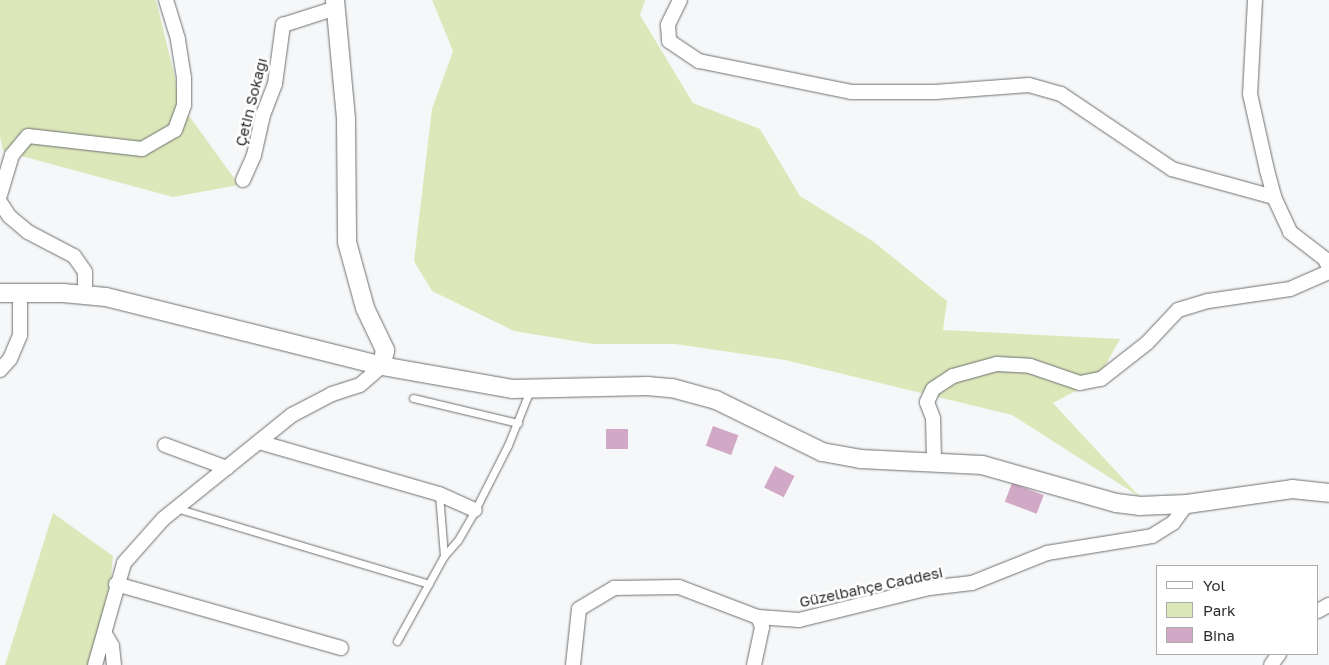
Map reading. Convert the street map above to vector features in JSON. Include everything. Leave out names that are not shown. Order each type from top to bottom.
[{"type":"street","points":[[0,195],[12,155],[28,136],[142,149],[175,130],[184,106],[184,78],[178,39],[166,0]]},
{"type":"street","points":[[680,0],[668,25],[669,41],[699,61],[851,92],[935,92],[1029,85],[1061,94],[1172,169],[1274,197]]},
{"type":"street","points":[[934,461],[932,418],[927,402],[933,389],[953,376],[997,364],[1030,366],[1080,383],[1101,379],[1147,343],[1158,327],[1178,310],[1208,301],[1290,289],[1329,270],[1325,259],[1290,232],[1274,197],[1250,94],[1255,0]]},
{"type":"street","points":[[95,665],[116,584],[131,553],[176,508],[292,415],[332,394],[360,385],[382,366],[385,350],[365,308],[347,242],[346,119],[336,4]]},
{"type":"street","name":"Çetin Sokağı","points":[[243,180],[254,155],[263,114],[275,84],[284,25],[336,4]]},
{"type":"street","points":[[0,202],[19,225],[78,260],[86,272],[85,294]]},
{"type":"street","points":[[0,292],[85,294],[382,366],[530,390],[646,386],[672,388],[716,400],[822,452],[860,459],[934,461],[1008,470],[1116,503],[1140,506],[1187,504],[1292,490],[1329,493]]},
{"type":"street","points":[[0,370],[10,359],[20,335],[20,293]]},
{"type":"street","points":[[259,442],[439,494],[475,510]]},
{"type":"street","points":[[165,445],[227,468]]},
{"type":"street","name":"Güzelbahçe Caddesi","points":[[573,665],[579,609],[614,588],[679,587],[758,617],[799,620],[929,588],[972,583],[1047,554],[1152,536],[1173,523],[1187,504]]},
{"type":"street","points":[[116,584],[341,648]]},
{"type":"street","points":[[754,665],[762,627],[758,617]]},
{"type":"street","points":[[104,634],[112,646],[114,665]]},
{"type":"lane","points":[[397,641],[444,556],[458,540],[475,510],[518,423],[530,390]]},
{"type":"lane","points":[[413,398],[518,423]]},
{"type":"lane","points":[[439,494],[444,556]]},
{"type":"lane","points":[[176,508],[429,584]]},
{"type":"green space","points":[[0,0],[156,0],[182,106],[239,185],[173,197],[3,151],[0,136]]},
{"type":"green space","points":[[432,0],[645,0],[640,15],[693,103],[760,129],[800,196],[874,242],[947,301],[943,330],[1120,339],[1098,379],[1053,403],[1140,497],[1012,415],[785,360],[675,344],[593,344],[514,331],[432,291],[414,261],[432,109],[453,51]]},
{"type":"green space","points":[[53,513],[113,556],[103,665],[5,665]]},
{"type":"building","points":[[713,426],[738,435],[731,455],[706,446]]},
{"type":"building","points":[[606,429],[628,429],[628,449],[606,449]]},
{"type":"building","points":[[775,466],[795,476],[784,497],[764,487]]},
{"type":"building","points":[[1012,483],[1044,495],[1037,514],[1005,502]]}]
